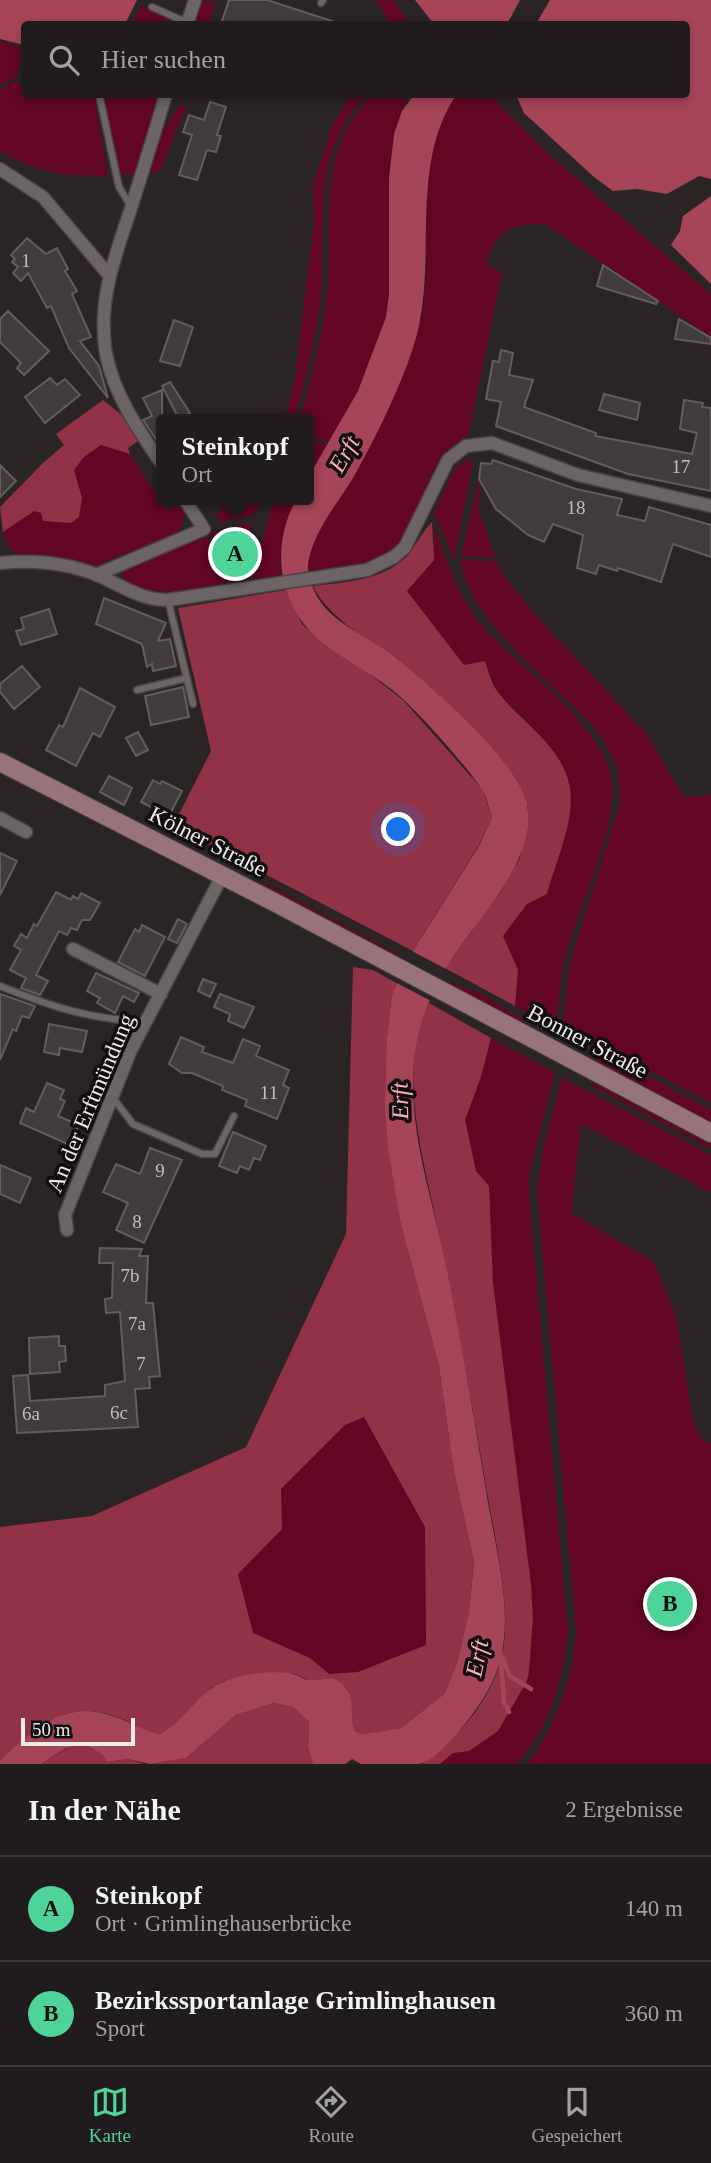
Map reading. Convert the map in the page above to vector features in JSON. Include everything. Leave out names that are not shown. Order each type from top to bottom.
[{"type":"main road","name":"Kölner Straße","points":[[0,762],[443,992]]},
{"type":"main road","name":"Bonner Straße","points":[[443,992],[711,1133]]},
{"type":"street","points":[[188,21],[195,0]]},
{"type":"street","points":[[156,454],[122,399],[106,356],[104,309],[108,274],[165,98]]},
{"type":"street","points":[[0,169],[43,197],[108,274]]},
{"type":"street","points":[[0,550],[2,563],[52,564],[96,575],[142,597],[168,600],[345,574],[381,565],[394,558],[414,534],[448,460],[466,446],[485,442],[500,445],[578,475],[711,506]]},
{"type":"street","points":[[96,575],[204,530],[188,505]]},
{"type":"street","points":[[0,818],[26,832]]},
{"type":"street","name":"An der Erftmündung","points":[[67,1230],[65,1215],[112,1097],[146,1022],[222,876]]},
{"type":"street","name":"An der Erftmündung","points":[[73,950],[161,994]]},
{"type":"lane","points":[[152,7],[181,21]]},
{"type":"lane","points":[[100,98],[118,187],[131,207]]},
{"type":"lane","points":[[168,600],[193,704]]},
{"type":"lane","points":[[137,690],[187,678]]},
{"type":"lane","points":[[0,986],[89,1017],[146,1022]]},
{"type":"lane","points":[[112,1097],[133,1124],[202,1154],[215,1154],[234,1116]]},
{"type":"shaded area","points":[[200,0],[215,3],[209,21],[193,21]]},
{"type":"shaded area","points":[[376,0],[394,0],[408,21],[389,21]]},
{"type":"shaded area","points":[[142,6],[170,21],[133,21]]},
{"type":"shaded area","points":[[0,41],[21,46],[21,57],[17,77],[0,85]]},
{"type":"shaded area","points":[[16,81],[19,85],[21,83],[21,98],[95,98],[108,176],[52,172],[27,165],[0,151],[0,89]]},
{"type":"shaded area","points":[[104,98],[161,98],[135,174],[119,175]]},
{"type":"shaded area","points":[[349,98],[365,98],[348,118],[328,168],[324,193],[320,303],[315,333],[296,414],[286,414],[294,384],[314,223],[313,184],[332,126]]},
{"type":"shaded area","points":[[370,98],[407,98],[394,134],[389,178],[389,295],[386,317],[358,391],[329,442],[314,436],[314,414],[301,414],[318,351],[325,309],[333,169],[340,143],[353,118]]},
{"type":"shaded area","points":[[454,98],[493,98],[545,151],[711,294],[711,337],[545,224],[523,225],[506,231],[495,243],[486,264],[502,273],[468,436],[451,448],[439,462],[408,530],[397,545],[382,557],[365,564],[308,572],[313,545],[374,436],[416,337],[426,276],[428,182],[432,151],[441,122]]},
{"type":"shaded area","points":[[180,104],[186,106],[160,171],[147,173],[162,133]]},
{"type":"shaded area","points":[[103,400],[123,416],[138,441],[128,448],[130,454],[101,445],[84,457],[74,470],[82,498],[79,517],[71,523],[43,521],[41,513],[34,511],[3,532],[0,507],[64,445],[56,434]]},
{"type":"shaded area","points":[[314,440],[327,445],[314,467]]},
{"type":"shaded area","points":[[101,445],[130,454],[156,494],[156,505],[163,505],[166,510],[182,506],[184,521],[181,528],[176,534],[94,566],[11,550],[3,532],[34,511],[41,513],[82,498],[74,470],[84,457]]},
{"type":"shaded area","points":[[468,457],[472,466],[454,561],[438,521],[433,517],[452,473]]},
{"type":"shaded area","points":[[479,477],[479,511],[495,557],[461,556]]},
{"type":"shaded area","points":[[261,505],[251,516],[220,522],[216,514],[221,512],[220,507]]},
{"type":"shaded area","points":[[273,505],[294,505],[283,537],[281,576],[251,579]]},
{"type":"shaded area","points":[[432,522],[434,560],[407,591],[464,665],[485,661],[497,691],[559,760],[570,789],[567,829],[547,894],[527,904],[503,936],[518,970],[515,1006],[445,968],[501,891],[520,858],[528,807],[445,701],[413,673],[354,631],[323,601],[313,586],[363,579],[386,571],[406,557]]},
{"type":"shaded area","points":[[252,523],[240,576],[209,533]]},
{"type":"shaded area","points":[[434,524],[454,577],[474,615],[580,722],[597,744],[608,766],[613,789],[608,827],[565,958],[556,1026],[553,1028],[515,1006],[518,970],[502,936],[527,904],[549,745],[495,689],[485,661],[464,666],[407,590],[434,560]]},
{"type":"shaded area","points":[[204,534],[238,581],[182,591],[156,591],[125,583],[123,572],[127,567]]},
{"type":"shaded area","points":[[461,559],[496,561],[499,569],[537,617],[646,733],[684,797],[711,795],[711,1103],[610,1049],[562,1030],[570,961],[620,804],[618,770],[604,741],[591,724],[512,648],[493,625],[477,603],[466,580]]},
{"type":"shaded area","points":[[286,590],[302,624],[325,645],[358,665],[403,700],[483,790],[492,818],[479,845],[413,951],[173,826],[211,751],[178,608]]},
{"type":"shaded area","points":[[265,883],[398,954],[396,958],[264,885]]},
{"type":"shaded area","points":[[353,967],[373,970],[398,984],[392,995],[387,1038],[401,1225],[439,1366],[454,1472],[474,1562],[469,1612],[457,1663],[444,1694],[401,1728],[363,1734],[355,1731],[353,1726],[346,1687],[309,1680],[292,1673],[225,1681],[211,1688],[176,1725],[160,1734],[105,1713],[71,1713],[43,1725],[0,1760],[0,1527],[92,1516],[246,1447],[346,1234]],"holes":[[[364,1417],[425,1527],[426,1645],[358,1672],[329,1674],[310,1658],[253,1633],[238,1574],[282,1529],[281,1489],[345,1425]]]},
{"type":"shaded area","points":[[450,982],[483,995],[524,1020],[522,1024],[448,986]]},
{"type":"shaded area","points":[[429,1003],[491,1038],[481,1077],[465,1120],[476,1171],[489,1186],[493,1283],[533,1618],[527,1681],[498,1731],[469,1751],[453,1753],[440,1764],[422,1764],[462,1728],[492,1684],[503,1650],[505,1613],[501,1571],[475,1422],[418,1133],[413,1080],[415,1054]]},
{"type":"shaded area","points":[[491,1038],[555,1073],[529,1175],[529,1194],[568,1631],[559,1685],[547,1719],[529,1750],[517,1764],[440,1764],[453,1753],[469,1751],[529,1671],[533,1618],[493,1283],[489,1186],[476,1171],[465,1120],[481,1077]]},
{"type":"shaded area","points":[[599,1055],[612,1057],[711,1110],[711,1124],[595,1060]]},
{"type":"shaded area","points":[[562,1078],[711,1155],[711,1193],[581,1124],[571,1213],[654,1262],[676,1316],[693,1421],[702,1440],[711,1444],[711,1764],[527,1764],[547,1734],[561,1702],[571,1668],[576,1632],[537,1193],[542,1152]]},
{"type":"shaded area","points":[[594,1083],[711,1145],[711,1149],[592,1086]]},
{"type":"shaded area","points":[[364,1417],[425,1527],[426,1645],[358,1672],[329,1674],[310,1658],[253,1633],[238,1574],[282,1529],[281,1489],[345,1424]]},
{"type":"shaded area","points":[[274,1703],[293,1707],[309,1722],[308,1747],[313,1764],[150,1764],[186,1758],[236,1715]]},
{"type":"shaded area","points":[[86,1745],[103,1755],[107,1762],[127,1759],[144,1764],[41,1764],[67,1748]]},
{"type":"water","points":[[0,0],[137,0],[126,21],[21,21],[21,44],[0,39]]},
{"type":"water","points":[[415,0],[520,0],[509,21],[432,21]]},
{"type":"water","points":[[550,0],[711,0],[711,179],[699,176],[667,194],[637,189],[613,191],[524,113],[517,98],[690,98],[690,21],[538,21]]},
{"type":"water","name":"Erft","points":[[412,98],[454,98],[442,122],[433,150],[426,209],[423,300],[418,330],[392,402],[357,471],[321,528],[311,552],[308,569],[313,589],[326,609],[405,666],[467,721],[504,763],[526,801],[528,823],[524,845],[501,890],[445,970],[432,996],[418,1037],[413,1080],[416,1125],[424,1171],[457,1323],[502,1580],[505,1616],[502,1652],[485,1696],[464,1726],[439,1752],[419,1764],[361,1764],[352,1759],[345,1764],[313,1764],[308,1747],[309,1722],[293,1707],[274,1703],[236,1715],[186,1758],[150,1764],[127,1759],[107,1762],[103,1755],[86,1745],[66,1748],[41,1764],[0,1764],[0,1760],[24,1739],[63,1715],[92,1711],[160,1734],[176,1723],[212,1688],[229,1680],[260,1673],[280,1672],[309,1680],[335,1680],[348,1691],[355,1731],[363,1734],[401,1728],[444,1694],[457,1663],[469,1612],[474,1562],[454,1472],[439,1366],[401,1225],[388,1148],[385,1110],[387,1038],[392,995],[413,951],[479,846],[492,818],[485,795],[474,778],[412,708],[394,691],[324,644],[309,630],[288,596],[281,558],[283,538],[294,505],[314,505],[314,467],[358,391],[386,317],[389,295],[389,178],[394,134],[402,111]]},
{"type":"water","points":[[711,196],[711,284],[671,245],[680,231],[683,216]]},
{"type":"pier","points":[[410,950],[448,970],[433,1002],[395,982]]},
{"type":"building","points":[[229,0],[267,0],[332,21],[222,21]]},
{"type":"building","points":[[210,102],[226,107],[217,135],[221,136],[216,152],[207,150],[197,180],[179,175],[192,135],[183,132],[189,115],[204,120]]},
{"type":"building","points":[[27,238],[46,254],[57,248],[68,269],[65,271],[77,291],[72,294],[91,337],[80,341],[99,366],[108,398],[69,348],[51,306],[47,308],[28,273],[21,281],[13,273],[18,267],[12,262],[15,259],[11,255]]},
{"type":"building","points":[[603,265],[658,301],[656,304],[597,286]]},
{"type":"building","points":[[8,311],[49,351],[24,375],[17,368],[21,363],[0,342],[0,319]]},
{"type":"building","points":[[679,319],[711,338],[711,344],[675,339]]},
{"type":"building","points":[[174,320],[193,327],[180,366],[160,361]]},
{"type":"building","points":[[501,350],[513,353],[509,375],[533,380],[524,407],[596,433],[595,436],[692,454],[697,433],[680,429],[684,400],[703,403],[702,407],[711,408],[711,491],[628,474],[496,426],[501,402],[486,399],[493,361],[499,362]]},
{"type":"building","points":[[50,378],[57,385],[65,379],[80,395],[45,423],[25,397]]},
{"type":"building","points":[[170,382],[190,413],[176,414],[162,386]]},
{"type":"building","points":[[162,390],[162,414],[156,414],[156,439],[143,420],[152,416],[143,398]]},
{"type":"building","points":[[604,394],[640,403],[637,420],[599,410]]},
{"type":"building","points":[[493,460],[576,489],[622,499],[617,515],[645,521],[649,507],[711,525],[711,557],[673,544],[661,582],[618,568],[617,571],[599,565],[596,574],[577,568],[583,535],[553,524],[544,542],[528,535],[496,509],[479,479],[481,463],[491,464]]},
{"type":"building","points":[[0,465],[16,481],[0,497]]},
{"type":"building","points":[[104,598],[166,623],[158,641],[170,639],[176,666],[153,671],[152,664],[147,667],[142,644],[96,624]]},
{"type":"building","points":[[49,609],[57,634],[21,645],[16,631],[24,629],[21,618]]},
{"type":"building","points":[[22,666],[40,687],[14,709],[0,692],[0,684]]},
{"type":"building","points":[[183,687],[189,717],[151,725],[145,696]]},
{"type":"building","points":[[80,688],[115,707],[100,737],[93,733],[76,766],[46,750],[59,725],[63,727]]},
{"type":"building","points":[[138,732],[148,750],[136,756],[126,738]]},
{"type":"building","points":[[109,776],[132,788],[124,805],[100,792]]},
{"type":"building","points":[[153,780],[160,784],[162,781],[182,791],[169,816],[141,802]]},
{"type":"building","points":[[0,853],[17,861],[0,895]]},
{"type":"building","points":[[56,892],[71,900],[73,896],[78,899],[81,893],[100,903],[90,920],[82,920],[77,930],[71,928],[67,935],[59,931],[36,975],[48,981],[40,995],[21,988],[26,978],[10,970],[21,950],[14,946],[21,934],[27,938],[34,924],[37,926]]},
{"type":"building","points":[[178,919],[187,924],[177,943],[168,939]]},
{"type":"building","points":[[142,925],[165,937],[145,976],[118,962],[135,929],[139,932]]},
{"type":"building","points":[[96,973],[139,993],[134,1002],[123,996],[115,1013],[97,1003],[100,998],[87,991]]},
{"type":"building","points":[[203,979],[216,984],[210,997],[198,991]]},
{"type":"building","points":[[0,994],[35,1006],[29,1018],[22,1016],[16,1031],[13,1029],[0,1060]]},
{"type":"building","points":[[220,994],[254,1007],[244,1028],[228,1021],[230,1014],[214,1007]]},
{"type":"building","points":[[49,1024],[87,1031],[82,1052],[60,1048],[59,1055],[44,1052]]},
{"type":"building","points":[[181,1037],[204,1047],[202,1052],[233,1063],[243,1039],[260,1046],[256,1056],[289,1070],[283,1085],[289,1088],[277,1119],[245,1106],[247,1100],[222,1090],[223,1086],[192,1073],[182,1073],[169,1064]]},
{"type":"building","points":[[47,1083],[64,1090],[60,1099],[65,1101],[58,1116],[79,1125],[70,1145],[20,1123],[26,1108],[34,1112]]},
{"type":"building","points":[[233,1132],[266,1146],[260,1160],[254,1158],[249,1170],[240,1166],[237,1173],[219,1166]]},
{"type":"building","points":[[150,1148],[182,1160],[144,1243],[116,1230],[128,1203],[103,1192],[116,1164],[140,1174]]},
{"type":"building","points":[[0,1165],[31,1178],[20,1203],[0,1194]]},
{"type":"building","points":[[100,1248],[142,1249],[139,1256],[148,1256],[146,1303],[153,1303],[160,1376],[149,1377],[150,1388],[135,1389],[138,1427],[17,1433],[13,1376],[28,1375],[30,1401],[105,1396],[105,1385],[125,1381],[120,1312],[106,1313],[105,1299],[112,1298],[113,1263],[99,1263]]},
{"type":"building","points":[[59,1336],[59,1346],[65,1346],[66,1361],[59,1362],[60,1372],[30,1374],[29,1338]]},
{"type":"waterway","name":"Erft","points":[[500,1651],[504,1702],[509,1712]]},
{"type":"waterway","name":"Erft","points":[[502,1657],[510,1676],[531,1689]]},
{"type":"place","name":"Steinkopf","points":[[235,554]]},
{"type":"place","name":"Bezirkssportanlage Grimlinghausen","points":[[670,1604]]}]
